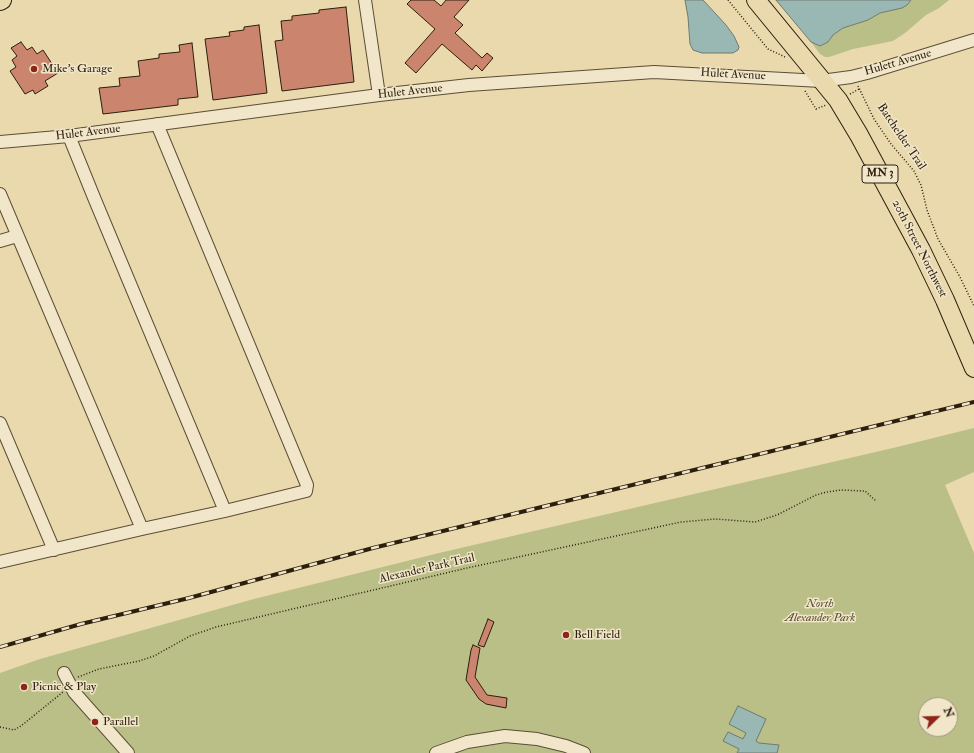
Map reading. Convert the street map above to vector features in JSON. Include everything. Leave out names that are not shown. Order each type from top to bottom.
[{"type":"highway","name":"20th Street Northwest","points":[[756,0],[838,100],[859,135],[921,250],[945,300],[974,368]]},
{"type":"street","points":[[365,0],[379,95]]},
{"type":"street","name":"Hulett Avenue","points":[[821,81],[867,73],[974,40]]},
{"type":"street","name":"Hulet Avenue","points":[[0,142],[69,136],[379,95],[469,86],[654,72],[677,72],[821,81]]},
{"type":"street","points":[[0,562],[306,492],[307,486],[157,124]]},
{"type":"street","points":[[69,136],[225,511]]},
{"type":"street","points":[[0,194],[142,529]]},
{"type":"street","points":[[0,241],[17,236]]},
{"type":"street","points":[[0,423],[54,550]]},
{"type":"street","points":[[64,673],[74,692],[128,753]]},
{"type":"street","points":[[436,753],[467,742],[505,736],[545,740],[584,753]]},
{"type":"path","points":[[728,0],[768,49],[786,58]]},
{"type":"path","points":[[798,79],[816,109],[859,89]]},
{"type":"path","name":"Batchelder Trail","points":[[857,85],[874,119],[914,171],[921,185],[927,210],[938,239],[960,277],[974,306]]},
{"type":"path","name":"Alexander Park Trail","points":[[0,727],[14,730],[21,726],[63,692],[74,679],[93,672],[154,656],[190,636],[216,627],[467,568],[681,522],[715,520],[755,522],[777,515],[816,495],[827,492],[841,490],[865,491],[876,501]]},
{"type":"green space","points":[[911,0],[949,0],[939,8],[926,15],[893,41],[853,49],[829,57],[825,57],[820,54],[811,42],[820,46],[828,42],[833,35],[843,28],[868,20],[880,13],[893,10],[910,2]]},
{"type":"green space","name":"North Alexander Park","points":[[974,428],[974,472],[945,485],[974,553],[974,753],[0,753],[0,673],[40,659],[254,599],[439,553]]},
{"type":"water","points":[[685,0],[703,0],[734,36],[739,47],[738,50],[733,53],[702,53],[693,50],[690,44]]},
{"type":"water","points":[[776,0],[911,0],[902,8],[880,13],[868,20],[843,28],[833,35],[828,42],[820,46],[811,42]]},
{"type":"water","points":[[738,706],[766,719],[756,741],[759,743],[779,745],[777,753],[737,753],[739,749],[723,741],[728,732],[743,739],[746,733],[729,724]]},
{"type":"building","points":[[411,0],[434,0],[441,6],[446,0],[469,0],[454,17],[463,25],[455,33],[482,58],[487,53],[493,58],[482,71],[476,65],[472,70],[442,44],[416,73],[405,63],[435,29],[407,4]]},
{"type":"building","points":[[346,7],[354,82],[282,91],[275,41],[283,40],[281,21],[292,20],[292,16],[319,13],[319,10]]},
{"type":"building","points":[[259,25],[267,93],[213,100],[205,39],[230,36],[229,32],[244,30],[244,27]]},
{"type":"building","name":"Mike's Garage","points":[[21,42],[27,50],[32,47],[37,54],[43,50],[58,73],[45,81],[48,86],[35,94],[33,90],[25,94],[10,71],[16,67],[12,60],[17,56],[11,48]]},
{"type":"building","points":[[192,43],[198,97],[178,99],[178,105],[103,114],[99,88],[120,86],[119,78],[140,76],[138,61],[159,58],[159,54],[180,52],[179,45]]},
{"type":"building","points":[[488,619],[494,622],[484,647],[478,645]]},
{"type":"building","points":[[473,645],[480,648],[475,677],[487,695],[507,698],[506,708],[486,704],[479,699],[466,680]]},
{"type":"railway","points":[[0,647],[81,624],[189,598],[373,548],[974,402]]},
{"type":"place","name":"Mike's Garage","points":[[34,69]]},
{"type":"place","name":"Bell Field","points":[[566,635]]},
{"type":"place","name":"Picnic & Play","points":[[24,687]]},
{"type":"place","name":"Parallel","points":[[95,722]]}]
